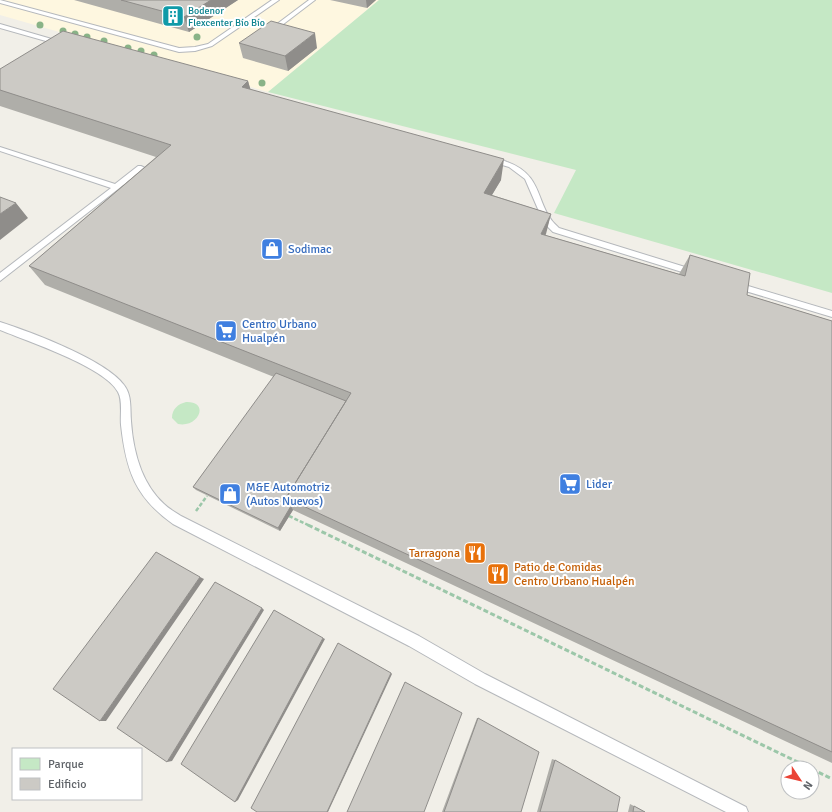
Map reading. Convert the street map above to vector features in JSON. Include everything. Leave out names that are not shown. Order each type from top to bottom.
[{"type":"lane","points":[[0,1],[179,50],[187,50],[203,47],[216,42],[276,0]]},
{"type":"lane","points":[[268,33],[312,0]]},
{"type":"lane","points":[[0,26],[65,44]]},
{"type":"lane","points":[[0,148],[116,187]]},
{"type":"lane","points":[[487,158],[514,166],[528,178],[548,223],[556,230],[702,275]]},
{"type":"lane","points":[[0,278],[141,168]]},
{"type":"lane","points":[[725,282],[832,314]]},
{"type":"lane","points":[[0,326],[88,362],[121,389],[134,465],[140,481],[146,493],[158,506],[177,520],[414,641],[480,679],[741,812]]},
{"type":"path","points":[[289,516],[792,760]]},
{"type":"path","points":[[820,773],[832,779]]},
{"type":"shaded area","points":[[0,0],[379,0],[268,92],[0,15]]},
{"type":"green space","points":[[379,0],[832,0],[832,293],[554,213],[576,170],[268,92]]},
{"type":"green space","points":[[186,402],[193,403],[198,406],[200,410],[199,414],[196,419],[191,422],[178,424],[172,418],[173,412],[180,404]]},
{"type":"building","points":[[121,0],[211,0],[184,17]]},
{"type":"building","points":[[271,21],[315,33],[285,56],[239,43]]},
{"type":"building","name":"Lider","points":[[63,31],[248,81],[242,87],[504,159],[484,193],[551,214],[541,234],[685,276],[690,255],[750,273],[747,295],[832,321],[832,752],[286,498],[351,393],[29,266],[171,145],[0,90],[0,69]]},
{"type":"building","points":[[0,197],[16,203],[0,214]]},
{"type":"building","points":[[276,373],[346,401],[286,498],[291,506],[278,528],[193,487]]},
{"type":"building","points":[[156,552],[200,577],[100,721],[53,689]]},
{"type":"building","points":[[215,582],[262,608],[167,762],[117,728]]},
{"type":"building","points":[[274,610],[323,638],[235,802],[181,764]]},
{"type":"building","points":[[338,643],[391,673],[327,812],[257,812],[251,808]]},
{"type":"building","points":[[405,682],[462,713],[424,812],[347,812]]},
{"type":"building","points":[[478,718],[539,752],[521,812],[444,812]]},
{"type":"building","points":[[555,760],[620,797],[617,812],[540,812]]},
{"type":"building","points":[[634,806],[645,812],[633,812]]},
{"type":"place","name":"Bodenor Flexcenter Bío Bío","points":[[173,16]]},
{"type":"place","name":"Sodimac","points":[[272,249]]},
{"type":"place","name":"Centro Urbano Hualpén","points":[[226,331]]},
{"type":"place","name":"Lider","points":[[570,484]]},
{"type":"place","name":"M&E Automotriz (Autos Nuevos)","points":[[230,494]]},
{"type":"place","name":"Tarragona","points":[[475,553]]},
{"type":"place","name":"Patio de Comidas Centro Urbano Hualpén","points":[[498,574]]}]
